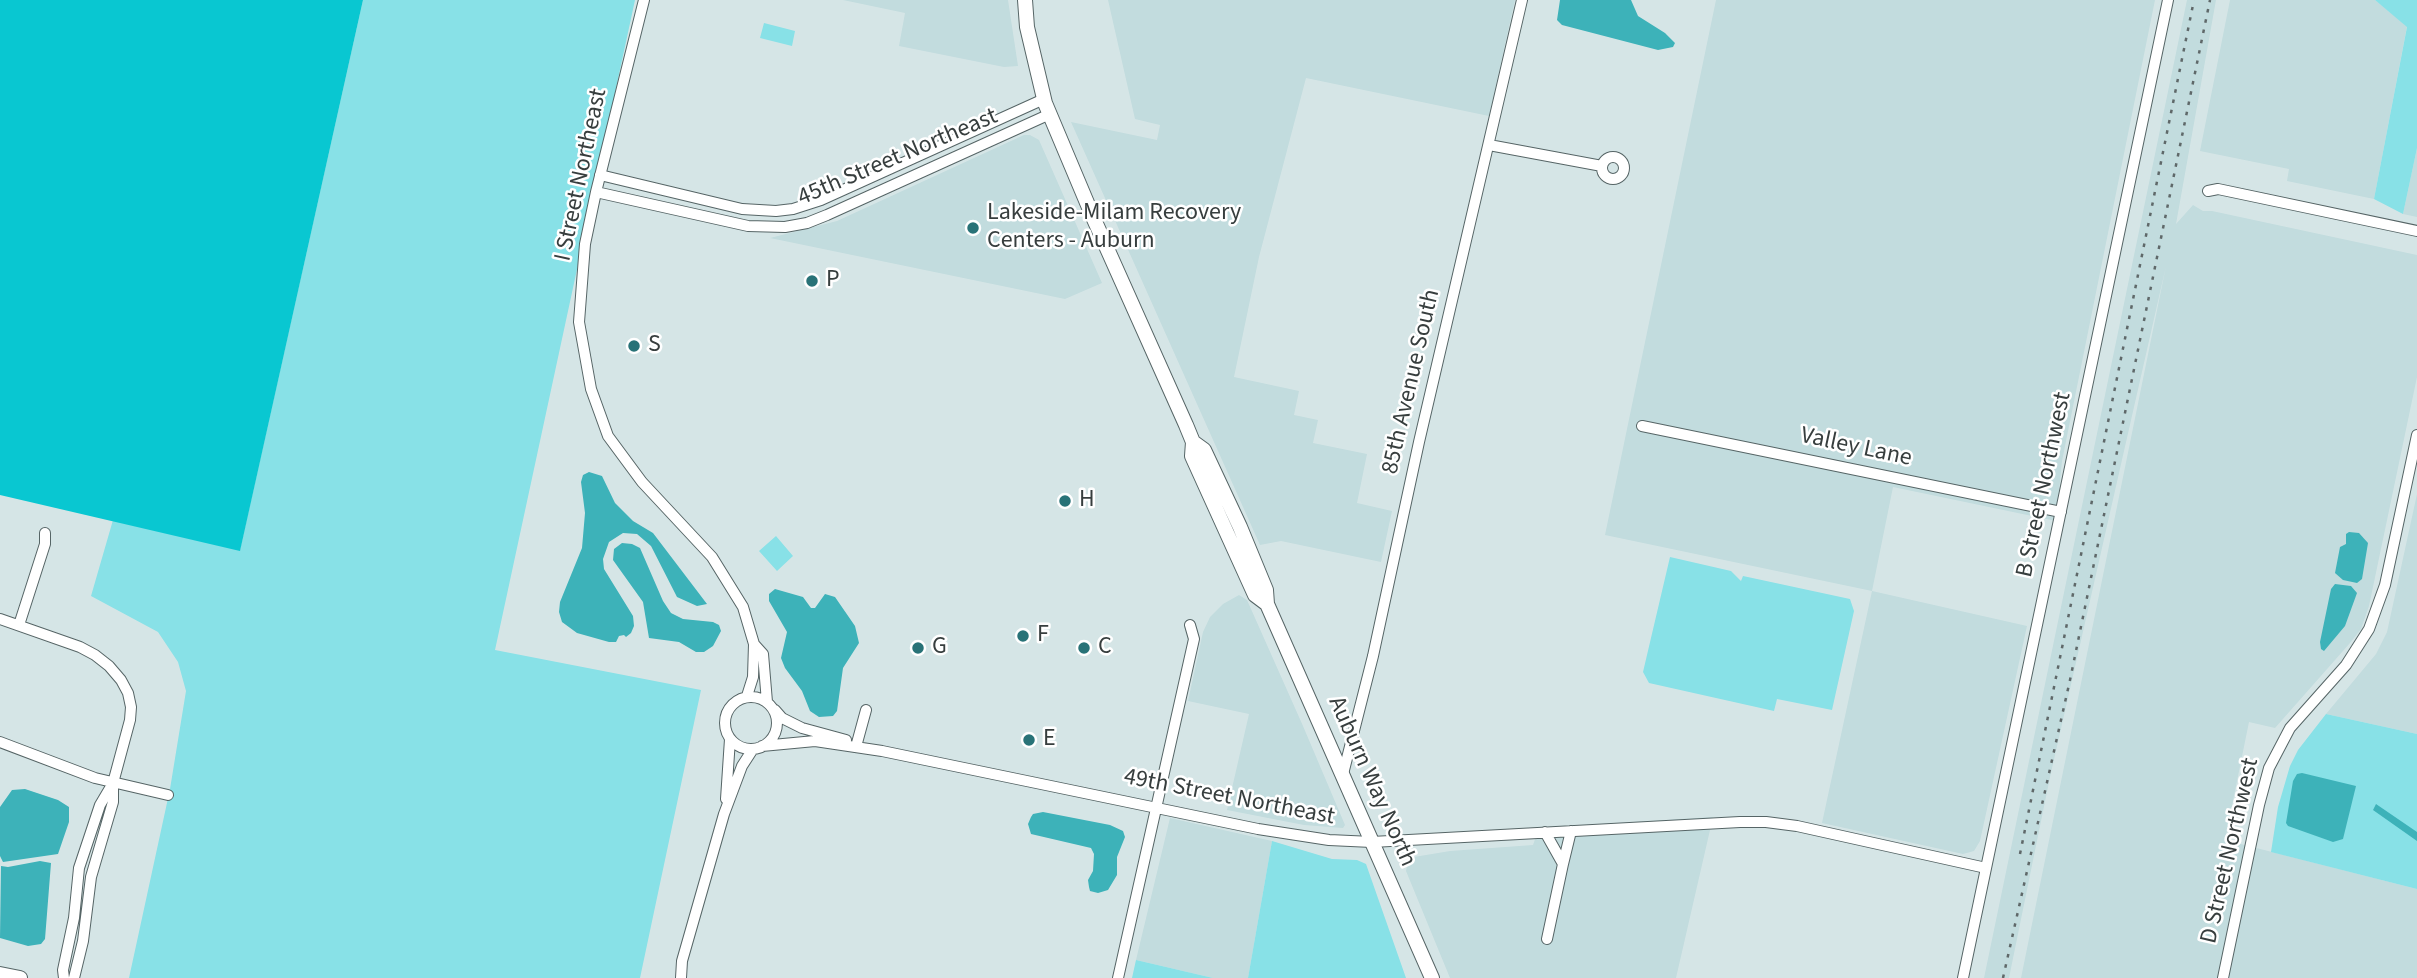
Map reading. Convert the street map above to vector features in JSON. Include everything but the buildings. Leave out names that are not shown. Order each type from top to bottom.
[{"type":"main road","name":"Auburn Way North","points":[[1025,0],[1027,27],[1050,114],[1193,445],[1192,456],[1255,596],[1267,604]]},
{"type":"main road","name":"Auburn Way North","points":[[1193,445],[1204,450],[1222,487],[1266,590],[1267,604],[1433,978]]},
{"type":"main road","points":[[0,974],[20,978]]},
{"type":"street","name":"I Street Northeast","points":[[644,0],[585,244],[579,322],[591,389],[608,436],[642,482],[712,557],[743,607],[754,644],[753,677],[747,696]]},
{"type":"street","name":"85th Avenue South","points":[[1343,774],[1373,656],[1419,442],[1522,0]]},
{"type":"street","name":"B Street Northwest","points":[[1963,978],[2168,0]]},
{"type":"street","name":"45th Street Northeast","points":[[600,175],[741,209],[793,209],[821,200],[1044,99]]},
{"type":"street","name":"45th Street Northeast","points":[[596,192],[748,226],[785,227],[807,223],[1050,114]]},
{"type":"street","points":[[1489,145],[1601,166]]},
{"type":"street","points":[[2208,191],[2218,189],[2417,231]]},
{"type":"street","name":"Valley Lane","points":[[1642,426],[2061,512]]},
{"type":"street","name":"D Street Northwest","points":[[2223,978],[2269,768],[2290,728],[2346,664],[2369,629],[2385,585],[2417,435]]},
{"type":"street","points":[[19,625],[45,544],[45,533]]},
{"type":"street","points":[[0,619],[95,655],[121,680],[131,707],[113,783],[113,802],[91,877],[83,942],[74,978]]},
{"type":"street","points":[[1118,978],[1194,639],[1191,625]]},
{"type":"street","name":"I Street Northeast","points":[[754,644],[763,654],[770,705]]},
{"type":"street","points":[[673,978],[682,961],[724,814],[742,766],[775,734],[776,716],[770,705],[760,698],[747,696],[736,701],[726,714],[725,731],[736,745],[758,748]]},
{"type":"street","name":"49th Street Northeast","points":[[770,705],[782,718],[802,728],[882,751]]},
{"type":"street","points":[[857,743],[866,710]]},
{"type":"street","points":[[724,814],[730,739]]},
{"type":"street","name":"49th Street Northeast","points":[[758,748],[815,741],[882,751],[1270,831],[1329,840],[1372,842],[1740,822],[1797,826],[1986,868]]},
{"type":"street","points":[[0,742],[113,783],[168,795]]},
{"type":"street","points":[[64,978],[79,868],[100,805],[113,783]]},
{"type":"street","points":[[1547,939],[1571,831]]},
{"type":"street","points":[[1545,832],[1563,864]]},
{"type":"street","points":[[681,978],[682,961]]},
{"type":"shaded area","points":[[0,0],[363,0],[240,551],[0,495]]},
{"type":"shaded area","points":[[363,0],[635,0],[495,650],[701,690],[640,978],[129,978],[170,789],[186,691],[178,662],[158,632],[91,596],[113,520],[240,550]]},
{"type":"shaded area","points":[[843,0],[1008,0],[1018,66],[1004,67],[899,46],[905,13]]},
{"type":"shaded area","points":[[1108,0],[1515,0],[1489,116],[1306,78],[1259,257],[1234,377],[1299,391],[1294,415],[1318,420],[1313,443],[1367,454],[1357,503],[1392,511],[1381,562],[1281,541],[1260,545],[1071,122],[1157,140],[1160,125],[1135,119]]},
{"type":"shaded area","points":[[1560,0],[1631,0],[1638,16],[1665,33],[1675,43],[1673,47],[1658,50],[1562,25],[1557,20]]},
{"type":"shaded area","points":[[1716,0],[2155,0],[2062,461],[2056,521],[1893,487],[1872,591],[1605,535]]},
{"type":"shaded area","points":[[2187,0],[2216,0],[2176,224],[2193,205],[2203,211],[2417,255],[2417,377],[2369,606],[2361,629],[2275,728],[2249,722],[2225,840],[2417,889],[2417,978],[2021,978],[2166,266],[2050,777],[2009,978],[1984,978]]},
{"type":"shaded area","points":[[2230,0],[2375,0],[2407,26],[2374,199],[2287,181],[2289,169],[2200,151]]},
{"type":"shaded area","points":[[2375,0],[2417,0],[2417,148],[2403,214],[2374,199],[2407,27]]},
{"type":"shaded area","points":[[764,23],[795,31],[792,46],[760,38]]},
{"type":"shaded area","points":[[1024,135],[1039,140],[1102,283],[1065,299],[770,238],[837,221]]},
{"type":"shaded area","points":[[2417,148],[2417,217],[2403,214]]},
{"type":"shaded area","points":[[589,472],[602,476],[615,503],[633,521],[653,533],[707,604],[697,606],[677,597],[651,546],[637,534],[623,533],[609,542],[603,559],[604,569],[633,616],[634,626],[631,633],[626,637],[619,636],[616,642],[609,642],[577,633],[562,622],[560,602],[582,548],[585,513],[581,482],[583,475]]},
{"type":"shaded area","points":[[2417,494],[2417,734],[2326,714],[2376,654],[2387,632]]},
{"type":"shaded area","points":[[2359,533],[2368,543],[2362,579],[2357,583],[2343,580],[2335,573],[2340,547],[2346,544],[2346,534]]},
{"type":"shaded area","points":[[776,536],[793,556],[777,571],[759,551]]},
{"type":"shaded area","points":[[622,543],[640,548],[671,613],[683,619],[719,625],[721,631],[713,646],[704,652],[696,652],[679,642],[649,638],[643,602],[613,560],[614,549]]},
{"type":"shaded area","points":[[1670,557],[1731,571],[1741,581],[1743,576],[1850,599],[1854,611],[1832,710],[1777,699],[1774,711],[1649,683],[1643,672]]},
{"type":"shaded area","points":[[2335,584],[2351,586],[2357,593],[2345,626],[2324,651],[2320,642],[2331,589]]},
{"type":"shaded area","points":[[775,589],[803,597],[811,608],[815,608],[825,594],[835,597],[855,626],[859,643],[843,668],[837,711],[833,716],[819,717],[810,711],[802,691],[785,668],[781,658],[787,632],[769,601],[769,594]]},
{"type":"shaded area","points":[[1872,591],[2027,626],[1980,841],[1974,851],[1963,854],[1822,823]]},
{"type":"shaded area","points":[[1239,595],[1247,600],[1345,825],[1343,828],[1304,825],[1227,810],[1249,714],[1188,701],[1203,632],[1210,617],[1223,604]]},
{"type":"shaded area","points":[[2326,714],[2417,734],[2417,889],[2271,852],[2278,807],[2290,766],[2298,750]]},
{"type":"shaded area","points":[[2297,774],[2356,786],[2343,839],[2333,842],[2286,823],[2293,781]]},
{"type":"shaded area","points":[[25,789],[58,800],[69,807],[69,822],[58,854],[3,862],[0,856],[0,807],[12,790]]},
{"type":"shaded area","points":[[2376,804],[2417,832],[2417,841],[2373,810]]},
{"type":"shaded area","points":[[1043,812],[1110,825],[1123,831],[1125,837],[1117,857],[1117,875],[1108,890],[1098,893],[1090,891],[1088,880],[1093,871],[1094,854],[1091,848],[1031,834],[1028,824],[1031,817]]},
{"type":"shaded area","points":[[1713,817],[1676,978],[1450,978],[1406,871],[1408,861],[1414,857],[1450,851],[1533,845],[1539,828]]},
{"type":"shaded area","points":[[1170,818],[1272,841],[1248,978],[1213,978],[1136,960]]},
{"type":"shaded area","points":[[1272,841],[1332,859],[1357,860],[1366,864],[1406,978],[1248,978]]},
{"type":"shaded area","points":[[40,861],[51,863],[45,939],[41,944],[28,946],[0,938],[1,866]]},
{"type":"shaded area","points":[[1136,960],[1213,978],[1132,978]]},
{"type":"railway","points":[[2020,854],[2194,0]]},
{"type":"railway","points":[[2003,978],[2070,680],[2210,0]]},
{"type":"place","name":"Lakeside-Milam Recovery Centers - Auburn","points":[[973,228]]},
{"type":"place","name":"P","points":[[812,281]]},
{"type":"place","name":"S","points":[[634,346]]},
{"type":"place","name":"H","points":[[1065,501]]},
{"type":"place","name":"F","points":[[1023,636]]},
{"type":"place","name":"G","points":[[918,648]]},
{"type":"place","name":"C","points":[[1084,648]]},
{"type":"place","name":"E","points":[[1029,740]]}]
